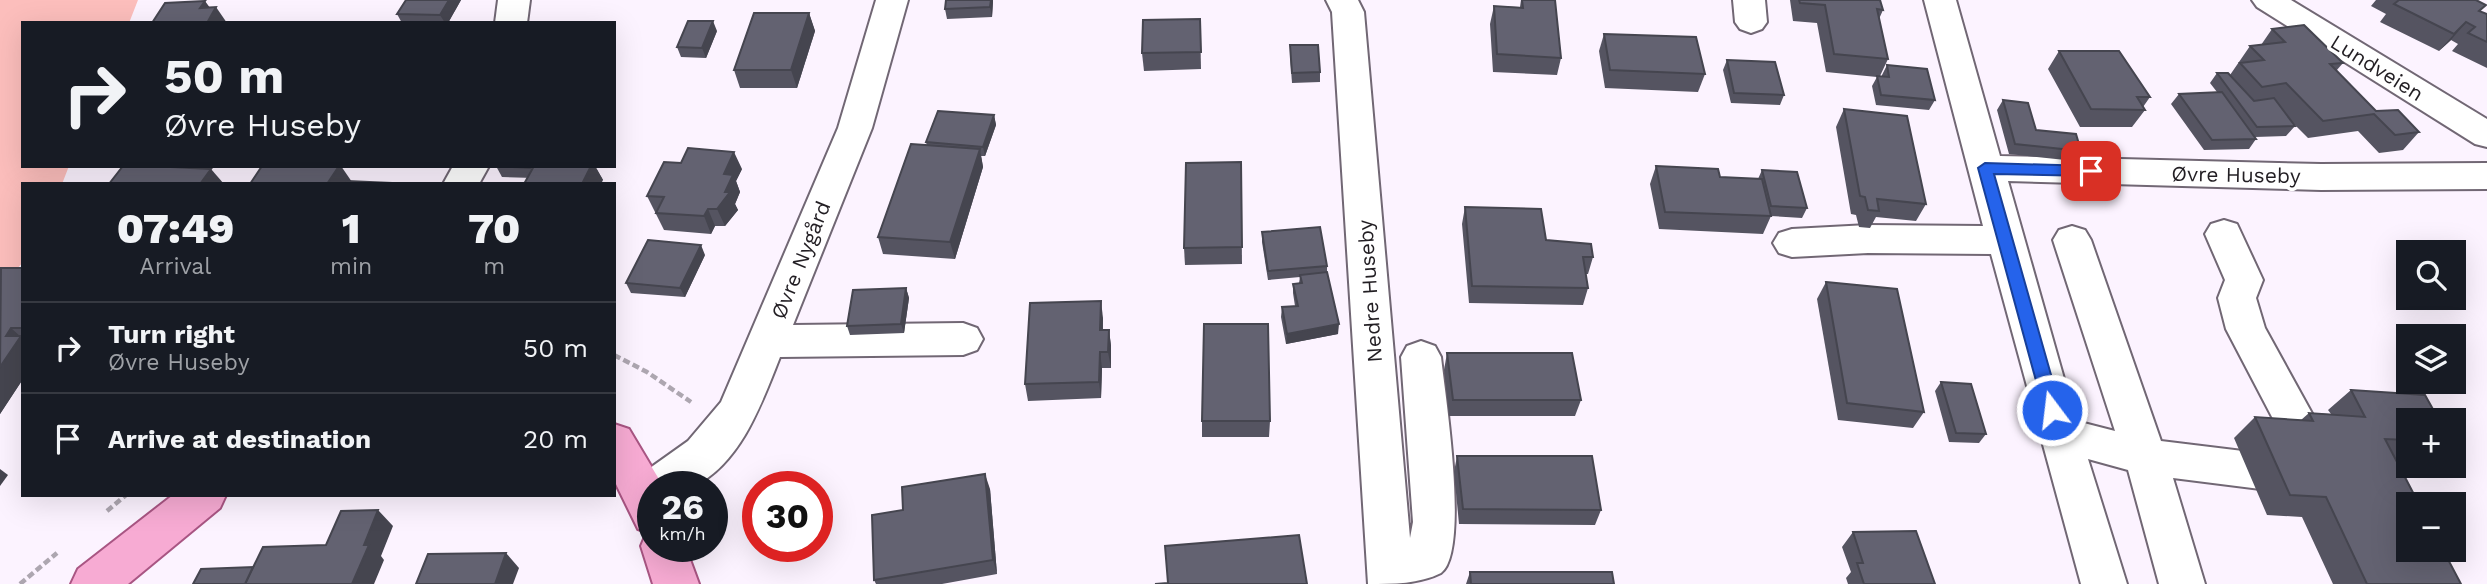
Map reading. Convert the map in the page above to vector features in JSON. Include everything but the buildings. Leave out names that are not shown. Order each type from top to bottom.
[{"type":"main road","points":[[616,445],[637,475]]},
{"type":"main road","points":[[94,584],[203,497]]},
{"type":"main road","points":[[668,562],[676,584]]},
{"type":"street","points":[[511,21],[514,0]]},
{"type":"street","name":"Øvre Nygård","points":[[685,471],[700,460],[722,436],[738,411],[855,128],[892,0]]},
{"type":"street","name":"Nedre Huseby","points":[[1342,0],[1348,12],[1391,580]]},
{"type":"street","points":[[1940,0],[1985,168],[2008,240],[2059,434],[2104,584]]},
{"type":"street","name":"Lundveien","points":[[2268,0],[2487,135]]},
{"type":"street","name":"Øvre Huseby","points":[[1985,168],[2321,177],[2487,176]]},
{"type":"street","points":[[2059,434],[2144,457],[2334,490],[2246,330],[2237,298],[2244,280],[2224,234]]},
{"type":"street","points":[[1792,243],[1868,239],[2008,240]]},
{"type":"street","points":[[2072,240],[2144,457],[2182,584]]},
{"type":"street","points":[[768,341],[963,339]]},
{"type":"street","points":[[1391,580],[1428,557],[1435,522],[1421,357]]},
{"type":"path","points":[[616,356],[647,372],[696,406]]},
{"type":"shaded area","points":[[0,0],[138,0],[130,21],[21,21],[21,168],[68,168],[63,182],[21,182],[21,264],[0,289]]},
{"type":"route","points":[[2052,410],[2008,240],[1985,168],[2091,171]]}]
